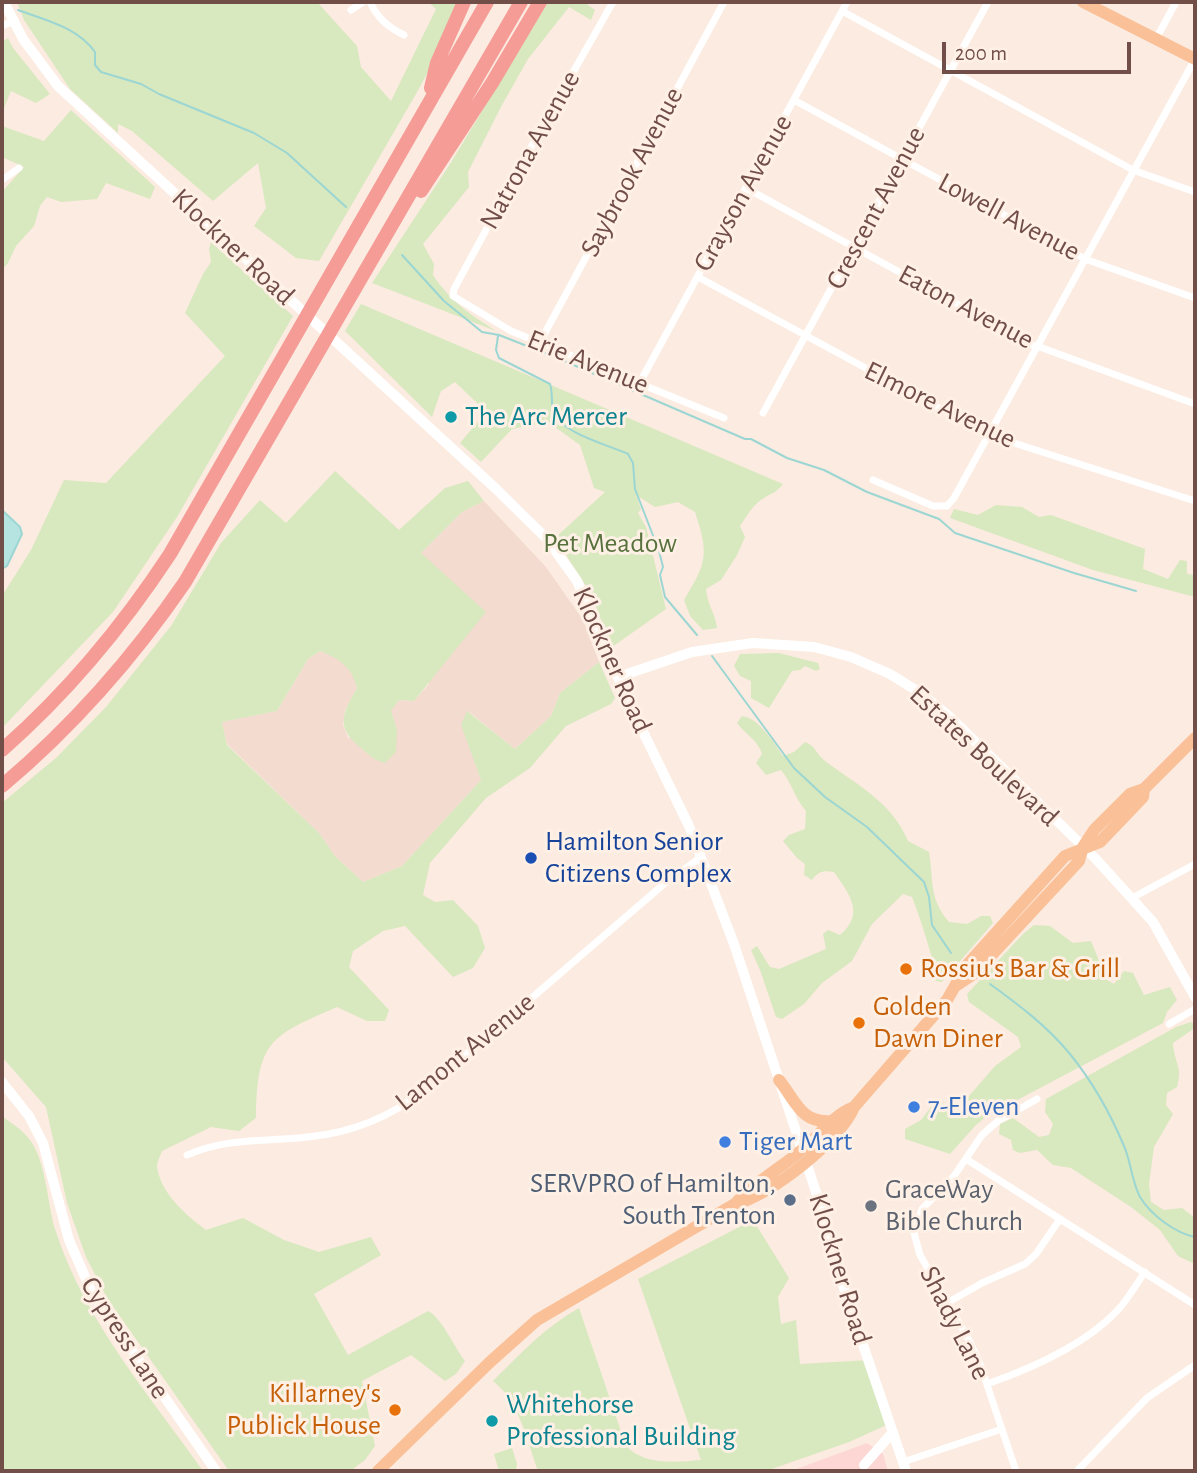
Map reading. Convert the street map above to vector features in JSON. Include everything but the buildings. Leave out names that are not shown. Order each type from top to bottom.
[{"type":"highway","points":[[429,101],[436,62],[464,2]]},
{"type":"highway","points":[[2,750],[78,676],[153,580],[485,2]]},
{"type":"highway","points":[[2,786],[89,704],[130,657],[173,599],[521,2]]},
{"type":"highway","points":[[388,229],[411,207],[492,83],[540,2]]},
{"type":"main road","name":"Klockner Road","points":[[4,2],[7,24],[58,86],[494,488],[555,548],[581,587],[618,677],[677,798],[729,929],[804,1156],[846,1295],[904,1466]]},
{"type":"main road","points":[[1083,2],[1195,59]]},
{"type":"main road","points":[[379,1471],[537,1320],[735,1204],[750,1201],[763,1193],[844,1124],[854,1107],[957,985],[975,973],[1011,937],[1079,861],[1083,847],[1100,842],[1143,797],[1144,789],[1195,738]]},
{"type":"main road","points":[[779,1080],[810,1120],[819,1122],[835,1119]]},
{"type":"main road","points":[[804,1156],[835,1119],[854,1107]]},
{"type":"main road","points":[[864,1465],[893,1432]]},
{"type":"street","points":[[351,10],[363,2]]},
{"type":"street","points":[[370,2],[376,14],[388,27],[404,35]]},
{"type":"street","name":"Natrona Avenue","points":[[456,299],[454,289],[613,2]]},
{"type":"street","name":"Saybrook Avenue","points":[[540,342],[724,2]]},
{"type":"street","name":"Grayson Avenue","points":[[639,384],[847,2]]},
{"type":"street","name":"Crescent Avenue","points":[[763,413],[988,2]]},
{"type":"street","points":[[1156,39],[1177,2]]},
{"type":"street","points":[[842,11],[1133,170],[1195,192]]},
{"type":"street","points":[[873,480],[933,506],[947,506],[954,498],[1195,59]]},
{"type":"street","name":"Lowell Avenue","points":[[794,100],[1085,259],[1195,298]]},
{"type":"street","points":[[2,180],[19,168]]},
{"type":"street","name":"Eaton Avenue","points":[[746,188],[1037,346],[1195,404]]},
{"type":"street","name":"Elmore Avenue","points":[[698,277],[989,435],[1195,501]]},
{"type":"street","name":"Erie Avenue","points":[[456,299],[511,331],[724,418]]},
{"type":"street","name":"Estates Boulevard","points":[[618,677],[674,657],[734,644],[796,644],[851,657],[890,674],[937,705],[1132,898],[1163,937],[1195,997]]},
{"type":"street","name":"Lamont Avenue","points":[[187,1156],[216,1144],[320,1136],[359,1126],[394,1111],[426,1089],[664,884],[701,857]]},
{"type":"street","points":[[1132,898],[1195,864]]},
{"type":"street","points":[[1169,1024],[1195,1009]]},
{"type":"street","name":"Cypress Lane","points":[[2,1082],[29,1116],[43,1143],[69,1240],[92,1293],[216,1471]]},
{"type":"street","name":"Shady Lane","points":[[1016,1471],[970,1342],[916,1247],[915,1224],[922,1209],[946,1186],[989,1128],[1037,1099]]},
{"type":"street","points":[[966,1159],[1195,1305]]},
{"type":"street","points":[[947,1303],[1031,1259],[1060,1219]]},
{"type":"street","points":[[987,1384],[1035,1367],[1097,1328],[1124,1303],[1145,1272]]},
{"type":"street","points":[[1077,1471],[1147,1398],[1195,1365]]},
{"type":"street","points":[[904,1466],[1002,1429]]},
{"type":"shaded area","points":[[484,501],[546,567],[583,620],[599,662],[560,693],[551,716],[515,749],[468,711],[462,725],[481,780],[402,866],[363,882],[335,856],[319,833],[227,744],[222,722],[277,711],[308,659],[320,651],[342,660],[353,674],[357,688],[345,710],[343,725],[348,738],[397,729],[391,711],[399,700],[414,701],[429,684],[421,553],[462,512]]},
{"type":"shaded area","points":[[867,1443],[883,1454],[888,1471],[791,1471]]},
{"type":"green space","points":[[17,2],[317,2],[357,46],[361,67],[391,101],[436,9],[428,2],[461,2],[450,31],[416,94],[319,261],[296,258],[254,226],[266,208],[258,163],[213,201],[132,131],[118,124],[118,133],[70,89],[24,20]]},
{"type":"green space","points":[[548,2],[584,2],[595,10],[591,20],[569,7],[528,59],[468,172],[469,187],[423,244],[434,264],[433,275],[447,293],[496,331],[372,283],[450,164]]},
{"type":"green space","points":[[8,38],[50,94],[36,103],[11,91],[2,113],[2,42]]},
{"type":"green space","points":[[71,110],[155,187],[150,199],[106,183],[97,199],[61,202],[47,197],[40,206],[34,226],[16,246],[2,270],[2,192],[24,167],[2,157],[2,126],[44,141]]},
{"type":"green space","points":[[211,242],[293,316],[177,517],[113,612],[2,728],[2,596],[31,550],[64,480],[106,483],[225,356],[185,313],[211,262]]},
{"type":"green space","name":"Pet Meadow","points":[[361,304],[783,484],[750,510],[740,526],[745,537],[737,555],[721,580],[706,589],[717,628],[703,630],[690,616],[684,600],[703,558],[704,549],[695,512],[678,502],[655,507],[636,495],[641,509],[638,513],[646,527],[666,609],[612,647],[590,592],[555,538],[605,492],[594,488],[580,445],[548,422],[512,429],[481,462],[460,443],[481,418],[477,403],[455,382],[441,391],[432,417],[345,331]]},
{"type":"green space","points":[[335,471],[399,530],[445,488],[468,481],[484,501],[462,512],[421,553],[486,612],[414,701],[399,700],[391,711],[397,729],[396,752],[385,763],[369,755],[347,733],[344,727],[345,713],[357,688],[355,680],[344,664],[320,651],[308,659],[277,711],[222,722],[227,745],[319,833],[335,856],[363,882],[402,866],[481,780],[461,725],[467,711],[515,749],[551,716],[560,693],[599,662],[615,698],[611,704],[566,726],[530,768],[486,798],[430,863],[423,895],[435,902],[453,900],[478,926],[485,948],[473,968],[453,977],[405,926],[383,931],[353,951],[349,967],[389,1010],[385,1021],[367,1021],[337,1007],[296,1026],[272,1044],[264,1057],[257,1092],[256,1118],[239,1131],[211,1127],[162,1151],[157,1167],[159,1177],[169,1195],[206,1230],[243,1218],[284,1240],[319,1252],[371,1237],[381,1255],[314,1294],[348,1355],[428,1311],[443,1326],[465,1361],[456,1374],[445,1381],[411,1355],[362,1381],[375,1446],[365,1460],[350,1471],[229,1471],[107,1298],[86,1257],[67,1203],[46,1107],[2,1057],[2,803],[57,757],[106,707],[171,626],[221,543],[260,500],[286,523]]},
{"type":"green space","points":[[996,505],[1022,507],[1039,517],[1051,515],[1145,549],[1143,569],[1168,579],[1180,560],[1187,561],[1187,574],[1195,575],[1195,597],[1093,570],[950,518],[954,509],[978,515]]},
{"type":"green space","points":[[779,653],[818,663],[820,669],[816,671],[805,666],[792,671],[769,708],[751,698],[751,681],[740,676],[734,666],[740,654]]},
{"type":"green space","points":[[742,716],[760,726],[783,756],[794,752],[805,742],[808,743],[825,761],[883,805],[893,815],[908,841],[929,852],[935,897],[949,922],[967,924],[981,916],[990,916],[993,923],[942,982],[936,981],[932,958],[912,897],[903,894],[872,924],[852,961],[822,983],[804,1004],[782,1019],[776,1017],[751,950],[757,946],[770,967],[779,969],[826,949],[823,934],[828,930],[840,935],[852,920],[853,912],[850,897],[834,872],[821,872],[812,880],[804,875],[805,864],[783,841],[789,835],[805,829],[806,811],[781,770],[766,775],[756,763],[762,754],[755,741],[737,723]]},
{"type":"green space","points":[[1034,925],[1050,926],[1073,943],[1091,941],[1107,980],[1114,984],[1124,971],[1133,973],[1144,995],[1170,987],[1177,1000],[1167,1012],[1163,1023],[987,1116],[950,1154],[905,1139],[905,1129],[921,1120],[931,1107],[940,1102],[956,1111],[995,1066],[1021,1047],[1018,1037],[969,1002],[967,994]]},
{"type":"green space","points":[[1191,1022],[1195,1025],[1192,1030],[1173,1043],[1179,1080],[1177,1087],[1167,1093],[1166,1105],[1173,1114],[1154,1147],[1149,1184],[1151,1202],[1164,1210],[1182,1208],[1195,1218],[1195,1264],[1178,1256],[1160,1230],[1131,1207],[1071,1168],[1053,1165],[1037,1150],[1020,1153],[1013,1150],[1011,1140],[999,1134],[1000,1124],[1013,1118],[1039,1137],[1049,1135],[1053,1124],[1045,1112],[1046,1099],[1176,1027]]},
{"type":"green space","points":[[2,1116],[24,1133],[36,1149],[56,1232],[68,1265],[101,1327],[203,1471],[2,1471]]},
{"type":"green space","points":[[753,1220],[789,1278],[778,1297],[781,1324],[796,1320],[800,1364],[870,1360],[891,1423],[849,1442],[766,1471],[538,1471],[516,1411],[493,1381],[544,1332],[579,1308],[626,1446],[651,1460],[701,1460],[638,1279]]},
{"type":"green space","points":[[512,1448],[516,1469],[499,1471],[494,1454]]},
{"type":"water","points":[[2,510],[20,527],[22,534],[7,566],[2,569]]},
{"type":"waterway","points":[[18,10],[60,25],[79,36],[95,52],[95,65],[101,72],[141,84],[254,133],[287,153],[346,207]]},
{"type":"waterway","points":[[402,255],[444,301],[482,332],[499,335],[555,357],[745,439],[751,439],[787,458],[824,470],[867,492],[939,519],[955,533],[1136,591]]},
{"type":"waterway","points":[[498,336],[496,350],[499,358],[550,384],[553,411],[565,426],[586,438],[628,454],[633,463],[635,489],[659,551],[663,567],[660,575],[665,597],[697,635]]},
{"type":"waterway","points":[[712,656],[794,768],[825,797],[867,827],[924,882],[929,897],[932,925],[951,953]]},
{"type":"waterway","points":[[990,984],[1052,1034],[1070,1054],[1100,1098],[1119,1134],[1140,1197],[1157,1217],[1195,1237]]},
{"type":"place","name":"The Arc Mercer","points":[[451,417]]},
{"type":"place","name":"Hamilton Senior Citizens Complex","points":[[531,858]]},
{"type":"place","name":"Rossiu's Bar & Grill","points":[[906,969]]},
{"type":"place","name":"Golden Dawn Diner","points":[[859,1023]]},
{"type":"place","name":"7-Eleven","points":[[914,1107]]},
{"type":"place","name":"Tiger Mart","points":[[725,1142]]},
{"type":"place","name":"SERVPRO of Hamilton, South Trenton","points":[[790,1200]]},
{"type":"place","name":"GraceWay Bible Church","points":[[871,1206]]},
{"type":"place","name":"Killarney's Publick House","points":[[395,1410]]},
{"type":"place","name":"Whitehorse Professional Building","points":[[492,1421]]}]
